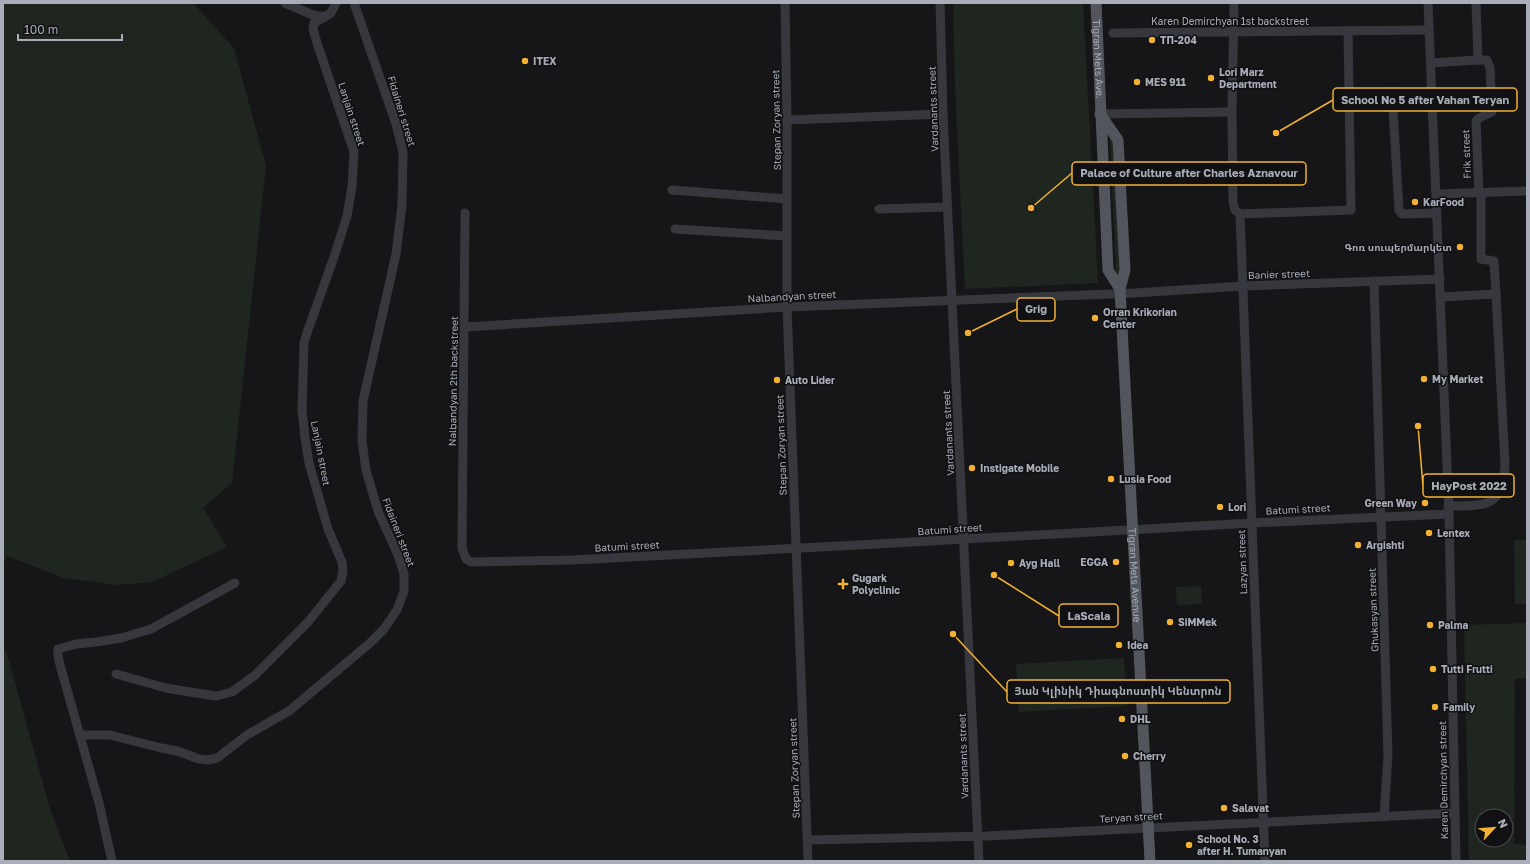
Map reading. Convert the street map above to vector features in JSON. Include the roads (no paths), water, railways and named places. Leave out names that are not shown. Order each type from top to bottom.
[{"type":"main road","name":"Tigran Mets Ave.","points":[[1096,3],[1100,114]]},
{"type":"main road","name":"Tigran Mets Avenue","points":[[1100,114],[1108,270],[1120,291]]},
{"type":"main road","name":"Tigran Mets Avenue","points":[[1100,114],[1118,140],[1125,270],[1120,291],[1150,861]]},
{"type":"street","points":[[285,3],[313,15],[326,17]]},
{"type":"street","name":"Lanjain street","points":[[116,674],[166,688],[190,692],[216,696],[232,692],[254,676],[308,622],[341,581],[343,571],[342,562],[328,529],[309,462],[302,410],[304,343],[347,216],[354,169],[354,152],[313,29],[314,23],[331,13],[336,3]]},
{"type":"street","name":"Fidaineri street","points":[[80,735],[110,735],[177,751],[199,759],[208,760],[217,758],[247,735],[289,711],[370,643],[384,629],[397,610],[404,591],[404,574],[398,555],[378,511],[366,470],[362,441],[363,401],[396,254],[402,205],[403,152],[396,124],[354,3]]},
{"type":"street","name":"Stepan Zoryan street","points":[[785,3],[787,120],[787,307],[808,861]]},
{"type":"street","name":"Vardanants street","points":[[940,3],[943,114],[965,538],[979,861]]},
{"type":"street","name":"Lazyan street","points":[[1234,3],[1232,112],[1233,202],[1235,210],[1240,214],[1265,861]]},
{"type":"street","name":"Karen Demirchyan street","points":[[1428,3],[1449,510],[1456,861]]},
{"type":"street","points":[[1431,63],[1478,60],[1476,3]]},
{"type":"street","name":"Karen Demirchyan 1st backstreet","points":[[1113,33],[1429,30]]},
{"type":"street","points":[[1240,214],[1352,210],[1348,31]]},
{"type":"street","name":"Frik street","points":[[1478,60],[1487,60],[1490,68],[1492,112],[1476,121],[1480,193]]},
{"type":"street","points":[[1392,92],[1399,210],[1402,214],[1437,213]]},
{"type":"street","points":[[1100,114],[1232,112]]},
{"type":"street","points":[[787,120],[943,114]]},
{"type":"street","points":[[672,190],[787,199]]},
{"type":"street","points":[[1436,194],[1527,191]]},
{"type":"street","name":"Batumi street","points":[[462,548],[466,560],[471,562],[572,560],[1381,516],[1449,510],[1489,502],[1502,486],[1505,464],[1494,261],[1481,259],[1480,193]]},
{"type":"street","points":[[879,209],[948,207]]},
{"type":"street","name":"Nalbandyan 2th backstreet","points":[[462,548],[465,213]]},
{"type":"street","points":[[675,229],[787,236]]},
{"type":"street","name":"Banier street","points":[[1120,291],[1440,279]]},
{"type":"street","name":"Ghukasyan street","points":[[1374,281],[1388,755],[1384,817]]},
{"type":"street","name":"Nalbandyan street","points":[[465,327],[787,307],[952,301],[1120,291]]},
{"type":"street","points":[[1440,296],[1496,294]]},
{"type":"street","points":[[112,861],[100,803],[60,665],[58,649],[76,644],[121,638],[152,629],[210,595],[235,583]]},
{"type":"street","name":"Teryan street","points":[[808,840],[977,836],[1455,813]]},
{"type":"place","name":"ТП-204","points":[[1152,40]]},
{"type":"place","name":"ITEX","points":[[525,61]]},
{"type":"place","name":"Lori Marz Department","points":[[1211,78]]},
{"type":"place","name":"MES 911","points":[[1137,82]]},
{"type":"place","name":"School No 5 after Vahan Teryan","points":[[1276,133]]},
{"type":"place","name":"KarFood","points":[[1415,202]]},
{"type":"place","name":"Palace of Culture after Charles Aznavour","points":[[1031,208]]},
{"type":"place","name":"Գոռ սուպերմարկետ","points":[[1460,247]]},
{"type":"place","name":"Orran Krikorian Center","points":[[1095,318]]},
{"type":"place","name":"Grig","points":[[968,333]]},
{"type":"place","name":"My Market","points":[[1424,379]]},
{"type":"place","name":"Auto Lider","points":[[777,380]]},
{"type":"place","name":"HayPost 2022","points":[[1418,426]]},
{"type":"place","name":"Instigate Mobile","points":[[972,468]]},
{"type":"place","name":"Lusia Food","points":[[1111,479]]},
{"type":"place","name":"Green Way","points":[[1425,503]]},
{"type":"place","name":"Lori","points":[[1220,507]]},
{"type":"place","name":"Lentex","points":[[1429,533]]},
{"type":"place","name":"Argishti","points":[[1358,545]]},
{"type":"place","name":"EGGA","points":[[1116,562]]},
{"type":"place","name":"Ayg Hall","points":[[1011,563]]},
{"type":"place","name":"LaScala","points":[[994,575]]},
{"type":"place","name":"Gugark Polyclinic","points":[[843,584]]},
{"type":"place","name":"SiMMek","points":[[1170,622]]},
{"type":"place","name":"Palma","points":[[1430,625]]},
{"type":"place","name":"Յան Կլինիկ Դիագնոստիկ Կենտրոն","points":[[953,634]]},
{"type":"place","name":"Idea","points":[[1119,645]]},
{"type":"place","name":"Tutti Frutti","points":[[1433,669]]},
{"type":"place","name":"Family","points":[[1435,707]]},
{"type":"place","name":"DHL","points":[[1122,719]]},
{"type":"place","name":"Cherry","points":[[1125,756]]},
{"type":"place","name":"Salavat","points":[[1224,808]]},
{"type":"place","name":"School No. 3 after H. Tumanyan","points":[[1189,845]]}]
